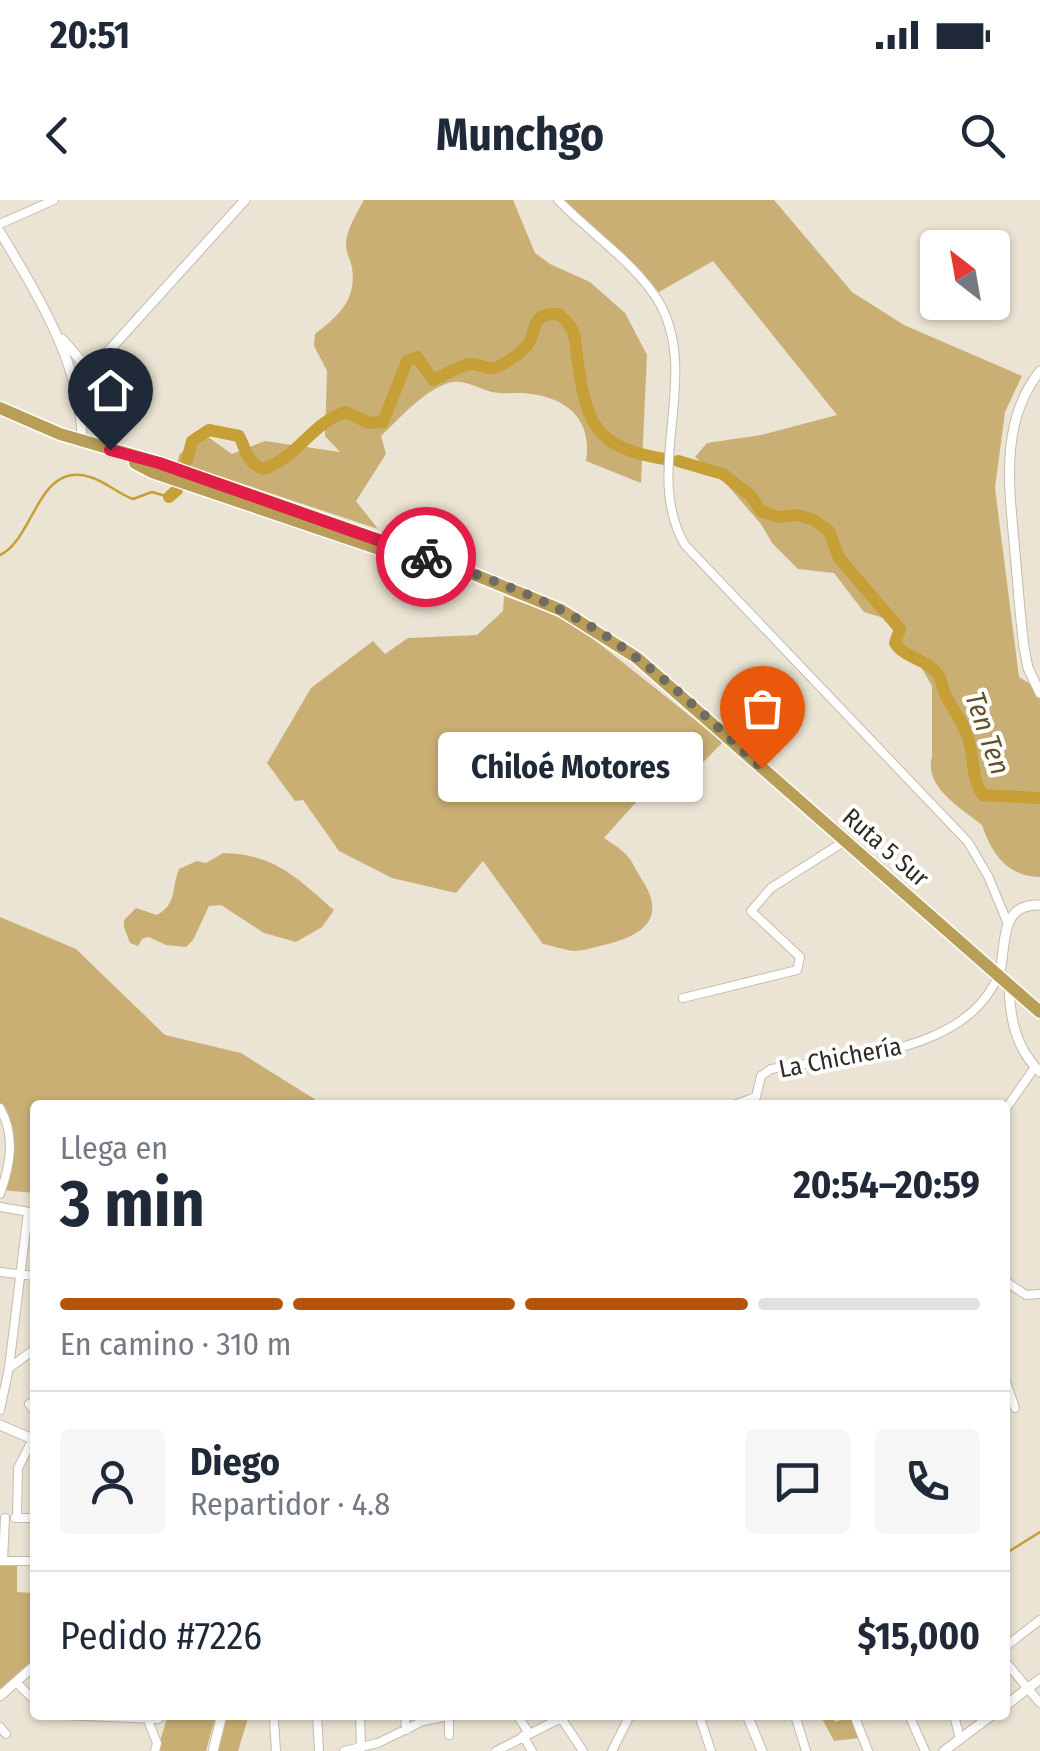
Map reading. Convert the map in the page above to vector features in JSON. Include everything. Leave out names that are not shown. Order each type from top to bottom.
[{"type":"highway","name":"Ruta 5 Sur","points":[[0,408],[82,441],[159,463],[302,513],[503,587],[579,620],[627,650],[1040,1012]]},
{"type":"highway","name":"Ruta 5 Sur","points":[[110,450],[152,472],[456,576],[503,587]]},
{"type":"highway","points":[[302,513],[312,527]]},
{"type":"street","points":[[0,224],[54,200]]},
{"type":"street","points":[[76,388],[245,200]]},
{"type":"street","points":[[558,200],[650,289],[667,321],[675,389],[669,499],[674,525],[684,546],[968,842],[988,876],[1008,924],[1004,980],[1016,1036],[1037,1069],[1010,1104]]},
{"type":"street","points":[[0,232],[52,327],[76,388],[82,441]]},
{"type":"street","points":[[52,327],[90,371]]},
{"type":"street","points":[[1040,371],[1021,403],[1008,481],[1026,658],[1040,693]]},
{"type":"street","points":[[683,998],[797,970],[800,956],[752,911],[772,888],[845,841]]},
{"type":"street","points":[[1008,924],[1020,907],[1040,905]]},
{"type":"street","name":"La Chichería","points":[[748,1100],[756,1097],[761,1076],[771,1069],[888,1052],[956,1025],[983,1004],[1004,980]]},
{"type":"street","points":[[0,1109],[10,1146],[0,1194]]},
{"type":"street","points":[[0,1207],[30,1212]]},
{"type":"street","points":[[0,1410],[30,1218]]},
{"type":"street","points":[[0,1272],[30,1276]]},
{"type":"street","points":[[1010,1284],[1026,1295],[1040,1294]]},
{"type":"street","points":[[9,1368],[30,1353]]},
{"type":"street","points":[[1010,1393],[1015,1408]]},
{"type":"street","points":[[0,1425],[30,1437]]},
{"type":"street","points":[[17,1518],[18,1468],[30,1446]]},
{"type":"street","points":[[30,1518],[2,1518],[1,1561],[30,1562]]},
{"type":"street","points":[[1010,1643],[1040,1620]]},
{"type":"street","points":[[1010,1667],[1040,1703]]},
{"type":"street","points":[[0,1696],[30,1669]]},
{"type":"street","points":[[1010,1702],[1040,1679]]},
{"type":"street","points":[[16,1682],[30,1696]]},
{"type":"street","points":[[148,1720],[157,1743],[155,1751]]},
{"type":"street","points":[[213,1751],[221,1720]]},
{"type":"street","points":[[274,1720],[276,1751]]},
{"type":"street","points":[[318,1720],[318,1751]]},
{"type":"street","points":[[360,1720],[362,1748]]},
{"type":"street","points":[[406,1720],[406,1730]]},
{"type":"street","points":[[344,1751],[362,1748],[428,1720]]},
{"type":"street","points":[[448,1735],[450,1720]]},
{"type":"street","points":[[519,1720],[532,1751]]},
{"type":"street","points":[[496,1751],[556,1720]]},
{"type":"street","points":[[566,1720],[582,1751]]},
{"type":"street","points":[[612,1751],[628,1720]]},
{"type":"street","points":[[701,1720],[711,1751]]},
{"type":"street","points":[[747,1751],[760,1748],[749,1720]]},
{"type":"street","points":[[797,1720],[806,1751]]},
{"type":"street","points":[[856,1720],[868,1751]]},
{"type":"street","points":[[911,1720],[924,1751]]},
{"type":"street","points":[[955,1720],[960,1739]]},
{"type":"street","points":[[944,1751],[985,1720]]},
{"type":"shaded area","points":[[364,200],[513,200],[535,253],[590,282],[625,313],[647,355],[641,483],[586,461],[585,433],[580,421],[563,404],[538,395],[492,392],[459,382],[429,393],[381,436],[386,454],[356,501],[378,529],[177,462],[180,454],[204,434],[232,454],[265,441],[340,452],[325,436],[327,371],[314,346],[315,334],[349,298],[353,279],[346,239]]},
{"type":"shaded area","points":[[565,200],[774,200],[852,292],[904,325],[1022,376],[1005,412],[995,488],[1019,677],[1040,690],[1040,877],[1018,873],[1002,861],[982,825],[946,796],[933,778],[932,686],[920,665],[896,643],[900,623],[864,612],[834,573],[798,569],[772,543],[761,524],[722,479],[695,457],[707,443],[761,435],[837,415],[713,261],[659,292]]},
{"type":"shaded area","points":[[504,596],[549,612],[582,630],[723,742],[668,798],[655,781],[604,838],[628,857],[644,883],[652,908],[646,925],[617,942],[574,951],[543,944],[483,861],[456,893],[392,878],[339,851],[303,800],[295,801],[267,763],[311,688],[373,641],[385,654],[408,638],[477,635],[503,611]]},
{"type":"shaded area","points":[[223,853],[271,863],[334,910],[322,927],[296,942],[264,933],[221,905],[209,906],[186,947],[166,945],[149,937],[138,946],[130,943],[124,920],[136,908],[157,915],[171,900],[179,869],[197,861],[206,863]]},
{"type":"shaded area","points":[[0,917],[76,949],[165,1035],[241,1053],[316,1100],[30,1100],[30,1193],[2,1190],[11,1146],[0,1109]]},
{"type":"shaded area","points":[[0,1563],[17,1563],[17,1592],[30,1593],[30,1665],[0,1689]]},
{"type":"shaded area","points":[[166,1720],[215,1720],[206,1751],[157,1751]]},
{"type":"shaded area","points":[[221,1720],[247,1720],[238,1751],[213,1751]]},
{"type":"shaded area","points":[[823,1720],[852,1720],[859,1738],[834,1741]]},
{"type":"waterway","points":[[187,460],[192,441],[209,430],[239,436],[250,459],[263,469],[286,457],[324,424],[346,412],[369,423],[383,422],[407,361],[417,357],[433,380],[469,364],[495,367],[525,348],[538,320],[559,314],[573,333],[584,398],[597,428],[622,448],[665,459]]},
{"type":"waterway","name":"Ten Ten","points":[[678,461],[723,474],[751,496],[761,511],[778,517],[798,515],[829,531],[839,558],[900,629],[895,643],[935,670],[940,678],[967,734],[983,795],[1040,798]]},
{"type":"waterway","points":[[0,555],[21,534],[48,490],[73,475],[96,479],[133,499],[152,492],[169,497]]},
{"type":"waterway","points":[[169,497],[177,490]]},
{"type":"waterway","points":[[1010,1551],[1040,1532]]},
{"type":"way so far","points":[[426,557],[542,601],[592,627],[637,658],[762,768]]},
{"type":"place","name":"Chiloé Motores","points":[[762,768]]},
{"type":"route","points":[[110,450],[159,463],[426,557]]}]
